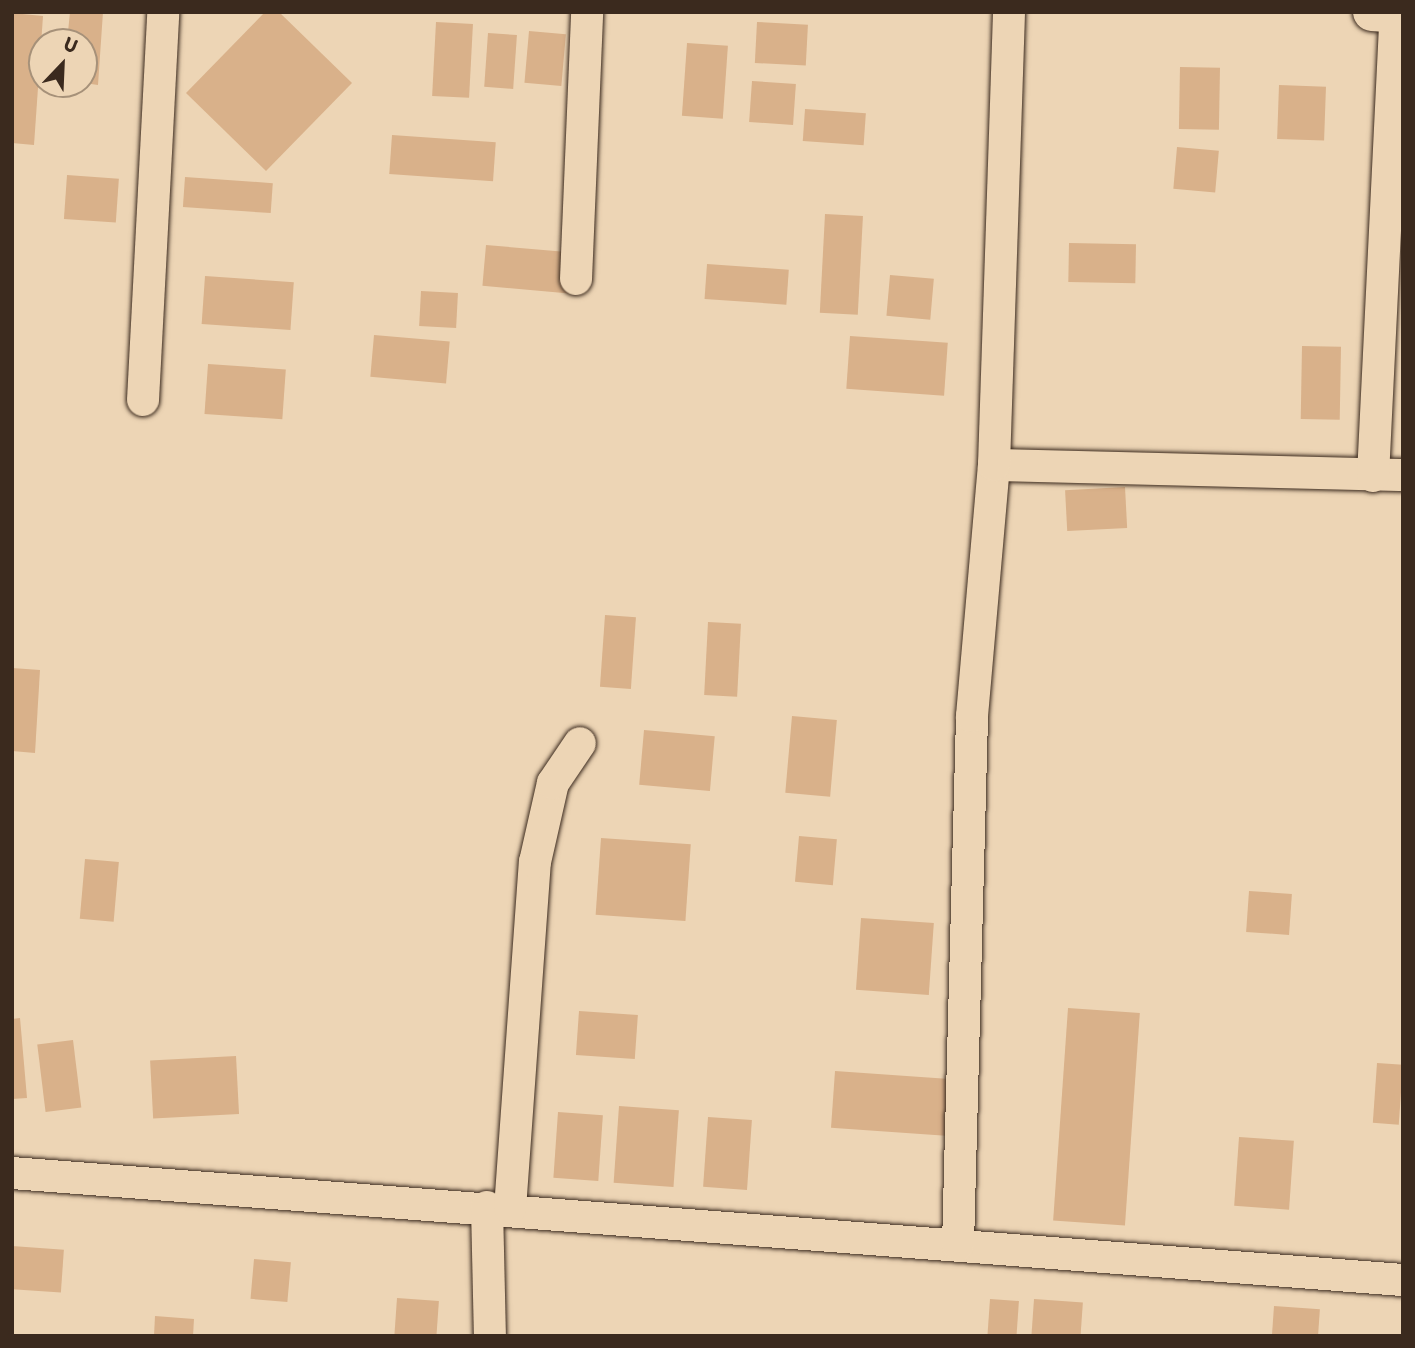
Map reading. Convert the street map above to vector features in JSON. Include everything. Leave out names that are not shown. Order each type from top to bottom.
[{"type":"street","points":[[143,400],[163,12]]},
{"type":"street","points":[[576,279],[587,12]]},
{"type":"street","points":[[958,1245],[972,716],[994,465],[1009,12]]},
{"type":"street","points":[[994,465],[1388,475],[1392,13]]},
{"type":"street","points":[[490,1336],[498,1208],[535,862],[552,783],[580,743]]},
{"type":"street","points":[[12,1173],[498,1208],[1403,1280]]},
{"type":"building","points":[[70,12],[103,12],[98,85],[98,28],[68,28]]},
{"type":"building","points":[[265,12],[279,12],[352,83],[266,171],[186,93]]},
{"type":"building","points":[[12,13],[43,16],[42,28],[28,28],[28,98],[37,98],[34,145],[12,143]]},
{"type":"building","points":[[436,22],[473,24],[469,98],[432,96]]},
{"type":"building","points":[[757,22],[808,25],[806,66],[755,63]]},
{"type":"building","points":[[529,31],[566,34],[561,86],[524,83]]},
{"type":"building","points":[[488,33],[517,35],[513,89],[484,87]]},
{"type":"building","points":[[687,43],[728,46],[723,119],[682,116]]},
{"type":"building","points":[[1180,67],[1220,68],[1219,130],[1179,129]]},
{"type":"building","points":[[752,81],[796,84],[793,125],[749,122]]},
{"type":"building","points":[[1279,85],[1326,87],[1324,141],[1277,139]]},
{"type":"building","points":[[805,109],[866,113],[864,145],[803,141]]},
{"type":"building","points":[[392,135],[496,142],[493,181],[389,174]]},
{"type":"building","points":[[1177,147],[1219,151],[1215,193],[1173,189]]},
{"type":"building","points":[[67,175],[119,179],[116,223],[64,219]]},
{"type":"building","points":[[185,177],[273,183],[271,213],[183,207]]},
{"type":"building","points":[[825,214],[863,216],[858,315],[820,313]]},
{"type":"building","points":[[1069,243],[1136,244],[1135,283],[1068,282]]},
{"type":"building","points":[[486,245],[573,253],[569,293],[482,286]]},
{"type":"building","points":[[707,264],[789,270],[786,305],[705,299]]},
{"type":"building","points":[[890,275],[934,279],[930,320],[886,316]]},
{"type":"building","points":[[205,276],[294,282],[290,330],[202,324]]},
{"type":"building","points":[[421,291],[458,293],[456,328],[419,326]]},
{"type":"building","points":[[374,335],[450,342],[446,383],[370,377]]},
{"type":"building","points":[[850,336],[948,343],[944,396],[846,389]]},
{"type":"building","points":[[1302,346],[1341,347],[1340,420],[1301,419]]},
{"type":"building","points":[[208,364],[286,369],[282,419],[205,414]]},
{"type":"building","points":[[1125,487],[1127,528],[1067,531],[1065,490]]},
{"type":"building","points":[[605,615],[636,617],[631,689],[600,687]]},
{"type":"building","points":[[708,622],[741,624],[737,697],[704,695]]},
{"type":"building","points":[[12,668],[40,670],[35,753],[12,751]]},
{"type":"building","points":[[792,716],[837,720],[830,797],[785,793]]},
{"type":"building","points":[[644,730],[715,736],[710,791],[639,785]]},
{"type":"building","points":[[799,836],[837,839],[833,885],[795,882]]},
{"type":"building","points":[[601,838],[691,844],[685,921],[596,915]]},
{"type":"building","points":[[85,859],[119,862],[114,922],[80,919]]},
{"type":"building","points":[[1249,891],[1292,894],[1289,935],[1246,932]]},
{"type":"building","points":[[861,918],[934,923],[929,995],[856,990]]},
{"type":"building","points":[[1068,1008],[1140,1013],[1125,1226],[1053,1220]]},
{"type":"building","points":[[579,1011],[638,1015],[635,1059],[576,1055]]},
{"type":"building","points":[[20,1018],[27,1098],[12,1099],[12,1019]]},
{"type":"building","points":[[73,1040],[81,1107],[46,1112],[37,1044]]},
{"type":"building","points":[[236,1056],[239,1114],[153,1118],[150,1061]]},
{"type":"building","points":[[1377,1063],[1403,1065],[1399,1125],[1373,1123]]},
{"type":"building","points":[[835,1071],[957,1080],[953,1136],[831,1128]]},
{"type":"building","points":[[619,1106],[679,1110],[673,1187],[614,1183]]},
{"type":"building","points":[[558,1112],[603,1115],[598,1181],[553,1178]]},
{"type":"building","points":[[708,1117],[752,1120],[747,1190],[703,1187]]},
{"type":"building","points":[[1239,1137],[1294,1141],[1289,1210],[1234,1206]]},
{"type":"building","points":[[12,1246],[64,1250],[61,1293],[12,1289]]},
{"type":"building","points":[[254,1259],[291,1262],[287,1302],[251,1299]]},
{"type":"building","points":[[397,1298],[439,1301],[436,1336],[394,1336]]},
{"type":"building","points":[[990,1299],[1019,1301],[1016,1336],[987,1336]]},
{"type":"building","points":[[1034,1299],[1083,1302],[1081,1336],[1031,1335]]},
{"type":"building","points":[[1274,1306],[1320,1309],[1318,1336],[1272,1336]]},
{"type":"building","points":[[155,1316],[194,1319],[193,1336],[154,1336]]}]
